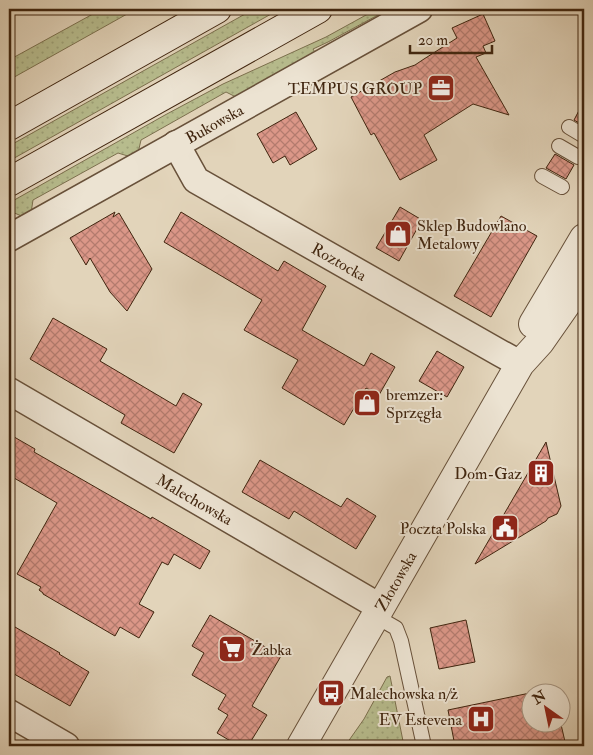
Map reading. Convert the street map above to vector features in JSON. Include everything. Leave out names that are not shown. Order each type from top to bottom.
[{"type":"street","points":[[9,126],[217,9]]},
{"type":"street","points":[[9,182],[318,9]]},
{"type":"street","name":"Bukowska","points":[[9,238],[419,9]]},
{"type":"street","name":"Roztocka","points":[[176,144],[196,180],[520,364]]},
{"type":"street","name":"Złotowska","points":[[520,364],[528,332],[584,238]]},
{"type":"street","name":"Złotowska","points":[[301,746],[520,364],[540,342],[584,279]]},
{"type":"street","name":"Malechowska","points":[[9,391],[378,612]]},
{"type":"street","points":[[9,713],[66,746]]},
{"type":"lane","points":[[569,127],[584,136]]},
{"type":"lane","points":[[559,146],[578,157]]},
{"type":"lane","points":[[542,176],[562,187]]},
{"type":"lane","points":[[378,612],[396,628],[401,640],[424,746]]},
{"type":"green space","points":[[102,9],[136,9],[9,80],[9,60]]},
{"type":"green space","points":[[254,9],[280,9],[9,161],[9,146]]},
{"type":"green space","points":[[377,9],[389,9],[313,49],[316,54],[236,97],[226,92],[141,140],[138,153],[131,157],[118,153],[33,200],[31,213],[24,217],[12,212],[9,214],[9,203],[165,115],[223,84],[326,37]]},
{"type":"green space","points":[[390,676],[404,746],[345,746],[364,719],[387,677]]},
{"type":"building","points":[[483,14],[495,41],[483,46],[486,53],[476,57],[509,115],[473,104],[424,135],[437,160],[400,180],[374,133],[371,135],[351,97],[395,72],[415,65],[457,38],[452,28]]},
{"type":"building","points":[[584,101],[584,126],[574,120]]},
{"type":"building","points":[[296,112],[317,149],[290,165],[285,156],[273,163],[257,134]]},
{"type":"building","points":[[555,154],[574,165],[566,179],[546,168]]},
{"type":"building","points":[[400,207],[422,220],[399,261],[376,248]]},
{"type":"building","points":[[115,212],[113,217],[119,213],[152,269],[127,311],[110,292],[90,258],[86,265],[70,238]]},
{"type":"building","points":[[181,212],[278,271],[284,261],[326,286],[302,330],[364,366],[371,353],[395,367],[379,395],[366,388],[344,425],[282,388],[298,360],[244,330],[262,300],[164,242]]},
{"type":"building","points":[[501,216],[537,236],[491,317],[454,296]]},
{"type":"building","points":[[53,318],[107,349],[100,361],[176,406],[183,393],[202,404],[174,453],[121,423],[125,415],[30,359]]},
{"type":"building","points":[[437,351],[464,367],[447,397],[419,381]]},
{"type":"building","points":[[9,434],[35,449],[34,452],[210,551],[200,569],[174,554],[168,565],[162,562],[139,604],[154,612],[139,638],[120,627],[115,636],[43,594],[39,590],[41,587],[17,574],[57,503],[9,475]]},
{"type":"building","points":[[546,442],[561,506],[557,514],[475,564]]},
{"type":"building","points":[[260,460],[341,507],[347,498],[376,516],[356,549],[294,511],[289,519],[242,492]]},
{"type":"building","points":[[210,615],[281,656],[252,706],[267,715],[248,746],[239,746],[217,733],[228,715],[218,709],[226,695],[192,675],[204,653],[192,646]]},
{"type":"building","points":[[466,620],[475,662],[439,669],[430,628]]},
{"type":"building","points":[[15,627],[89,672],[70,706],[9,671],[9,639]]},
{"type":"building","points":[[520,695],[520,732],[563,732],[566,746],[455,746],[448,710]]},
{"type":"place","name":"TEMPUS GROUP","points":[[441,88]]},
{"type":"place","name":"Sklep Budowlano Metalowy","points":[[398,234]]},
{"type":"place","name":"bremzer: Sprzęgła","points":[[367,403]]},
{"type":"place","name":"Dom-Gaz","points":[[541,473]]},
{"type":"place","name":"Poczta Polska","points":[[505,528]]},
{"type":"place","name":"Żabka","points":[[232,649]]},
{"type":"place","name":"Malechowska n/ż","points":[[331,693]]},
{"type":"place","name":"EV Estevena","points":[[481,719]]}]
